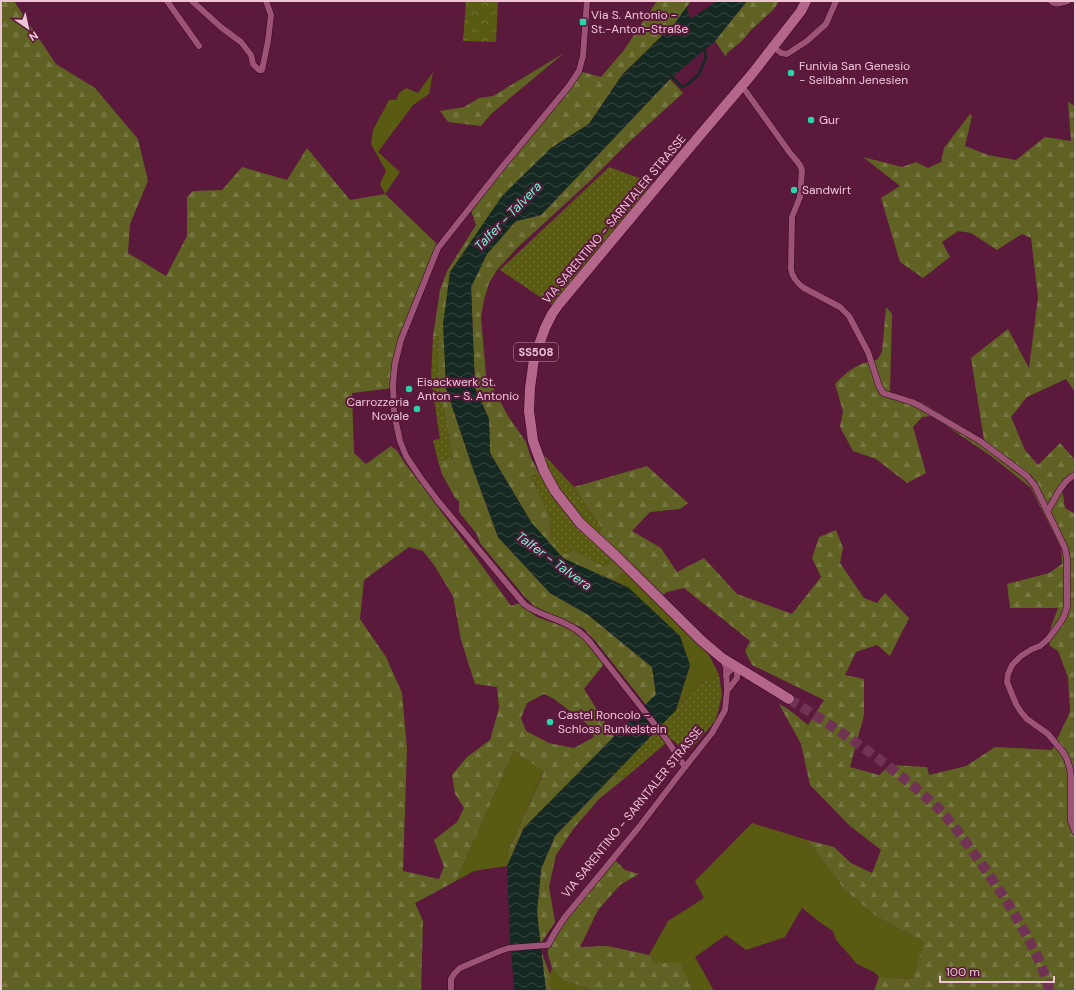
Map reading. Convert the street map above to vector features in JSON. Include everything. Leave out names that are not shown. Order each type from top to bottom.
[{"type":"main road","name":"VIA SARENTINO - SARNTALER STRASSE","points":[[737,673],[580,523],[555,491],[544,471],[533,441],[529,411],[530,388],[534,359],[539,343],[552,314],[559,304],[774,47],[801,11],[806,1]]},
{"type":"main road","name":"SS508","points":[[737,673],[752,677],[789,699]]},
{"type":"street","points":[[167,1],[199,46]]},
{"type":"street","points":[[192,1],[222,28],[241,42],[251,55],[253,64],[259,70],[262,70],[268,41],[271,15],[266,1]]},
{"type":"street","points":[[588,1],[583,56],[579,71],[569,86],[438,248],[401,340],[395,364],[393,384],[394,413],[400,441],[406,456],[438,501],[524,604],[536,612],[569,625],[580,632],[599,653],[667,740],[684,767]]},
{"type":"street","points":[[774,47],[781,53],[787,54],[807,41],[826,24],[836,1]]},
{"type":"street","points":[[1052,1],[1056,4],[1068,1]]},
{"type":"street","points":[[742,86],[801,166],[800,197],[792,217],[791,269],[794,277],[804,288],[840,307],[849,316],[868,352],[879,386],[883,393],[912,402],[980,441],[1031,480],[1048,510],[1065,548],[1067,558],[1067,607],[1064,616],[1048,639],[1040,646],[1021,656],[1012,665],[1008,674],[1007,682],[1021,712],[1048,734],[1067,759],[1071,777],[1071,821],[1075,832]]},
{"type":"street","points":[[1048,510],[1061,487],[1070,477],[1075,475]]},
{"type":"street","name":"VIA SARENTINO - SARNTALER STRASSE","points":[[451,991],[451,979],[460,968],[509,948],[546,946],[565,917],[639,827],[719,722],[725,710],[727,691],[726,667],[722,658]]},
{"type":"street","points":[[726,675],[731,670],[737,673],[727,691]]},
{"type":"green space","points":[[1,1],[14,1],[56,64],[95,88],[138,139],[148,181],[130,224],[128,253],[166,276],[187,236],[187,197],[193,191],[222,190],[242,167],[287,180],[307,148],[350,200],[385,194],[437,244],[423,284],[400,339],[393,388],[352,393],[354,453],[366,464],[391,446],[397,451],[511,606],[519,603],[537,617],[568,628],[581,636],[604,664],[584,689],[614,737],[523,829],[507,867],[508,851],[544,771],[514,751],[456,881],[415,903],[423,921],[421,991],[1,991]],"holes":[[[409,547],[423,551],[434,565],[453,596],[461,640],[475,684],[497,687],[499,708],[490,740],[467,757],[452,775],[455,794],[464,808],[457,822],[434,840],[444,867],[439,879],[403,871],[407,749],[402,693],[386,657],[360,619],[364,580]],[[544,694],[554,699],[587,724],[594,737],[574,748],[549,743],[526,731],[521,718],[527,703]]]},
{"type":"green space","points":[[466,1],[498,1],[496,42],[463,41]]},
{"type":"green space","points":[[657,1],[691,1],[675,23],[622,75],[589,124],[551,148],[450,272],[446,388],[498,537],[550,593],[587,614],[652,667],[656,694],[646,705],[583,628],[535,607],[524,596],[480,543],[476,533],[459,512],[459,501],[455,498],[442,474],[438,461],[453,458],[440,392],[437,364],[439,336],[433,336],[440,290],[447,271],[476,225],[470,208],[579,71],[601,77],[624,50]]},
{"type":"green space","points":[[747,1],[779,1],[774,9],[751,30],[742,41],[727,53],[726,57],[715,41]]},
{"type":"green space","points":[[564,53],[491,114],[481,126],[448,122],[440,111],[464,107],[479,98],[493,96]]},
{"type":"green space","points":[[433,72],[429,94],[413,105],[378,152],[400,172],[385,194],[380,184],[386,171],[371,144],[373,130],[389,100],[396,100],[399,93],[406,88],[418,93]]},
{"type":"green space","points":[[670,79],[683,93],[517,248],[497,270],[489,283],[481,317],[486,375],[508,416],[526,442],[531,458],[539,473],[531,477],[551,518],[550,537],[605,567],[616,556],[628,568],[614,581],[563,559],[531,522],[490,453],[489,419],[475,388],[471,287],[487,254],[516,221],[541,215]]},
{"type":"green space","points":[[1068,102],[1075,106],[1075,392],[1066,379],[1027,397],[1011,417],[1025,450],[1038,465],[1060,443],[1075,460],[1075,476],[1062,489],[1065,508],[1075,514],[1075,991],[874,991],[879,977],[912,979],[924,942],[877,917],[845,890],[807,840],[834,847],[851,863],[872,873],[881,850],[850,826],[810,785],[801,744],[779,704],[788,709],[808,725],[824,700],[752,665],[745,651],[750,641],[684,588],[667,592],[661,597],[599,534],[602,529],[574,487],[647,466],[688,503],[680,509],[650,512],[632,531],[661,548],[677,572],[704,558],[737,594],[792,614],[821,577],[812,558],[819,537],[836,530],[843,548],[840,563],[864,598],[877,603],[885,593],[909,618],[890,656],[877,645],[856,652],[845,675],[864,679],[864,715],[850,767],[879,775],[890,765],[927,767],[929,775],[966,766],[995,747],[1052,750],[1070,712],[1068,677],[1058,651],[1050,646],[1048,635],[1058,608],[1010,608],[1007,584],[1049,573],[1062,564],[1061,548],[1031,488],[991,456],[932,416],[922,417],[913,427],[926,473],[907,483],[876,459],[853,451],[840,427],[843,411],[835,384],[859,365],[877,360],[882,352],[886,307],[892,314],[890,392],[921,402],[984,440],[971,358],[1008,329],[1029,368],[1038,297],[1031,238],[1022,234],[997,250],[971,233],[958,231],[942,242],[950,257],[923,278],[900,262],[881,198],[900,186],[863,157],[902,167],[916,162],[928,168],[941,162],[944,148],[970,114],[972,116],[965,146],[988,155],[1016,160],[1045,137],[1071,141]]},
{"type":"green space","points":[[609,167],[656,184],[552,305],[500,270]]},
{"type":"green space","points":[[433,336],[439,336],[437,364],[440,392],[453,458],[438,461],[433,440],[440,439],[431,379]]},
{"type":"green space","points":[[543,454],[574,487],[602,529],[597,538],[616,556],[605,567],[572,549],[569,555],[559,551],[550,537],[551,518],[531,477],[544,471]]},
{"type":"green space","points":[[628,568],[657,603],[709,655],[719,675],[699,684],[676,710],[690,665],[629,588],[614,581]]},
{"type":"green space","points":[[719,675],[722,695],[716,720],[692,748],[682,748],[671,739],[625,778],[613,775],[699,684]]},
{"type":"green space","points":[[514,751],[544,770],[508,851],[507,866],[474,871],[456,881]]},
{"type":"green space","points":[[613,775],[625,778],[599,799],[574,828],[556,855],[549,887],[555,922],[539,946],[537,912],[541,869],[555,836]]},
{"type":"green space","points":[[752,823],[807,840],[845,890],[877,917],[924,942],[912,979],[879,977],[874,972],[857,964],[836,940],[833,931],[802,908],[785,937],[746,950],[726,935],[695,957],[714,991],[693,991],[681,963],[657,963],[649,955],[668,921],[704,898],[695,881]]},
{"type":"green space","points":[[613,858],[625,870],[639,874],[620,885],[598,910],[580,947],[608,946],[649,955],[657,963],[681,963],[693,991],[596,991],[562,980],[552,968],[548,955],[548,945],[555,932]]},
{"type":"green space","points":[[539,946],[550,974],[552,991],[546,991]]},
{"type":"green space","points":[[552,968],[562,980],[596,991],[552,991],[550,985],[550,974]]},
{"type":"water","name":"Talfer - Talvera","points":[[691,1],[687,8],[690,18],[717,1],[747,1],[715,41],[670,79],[541,215],[516,221],[487,254],[471,287],[475,388],[489,419],[490,453],[531,522],[563,558],[629,588],[680,636],[690,665],[676,710],[555,836],[541,869],[537,912],[546,991],[514,991],[510,942],[507,866],[524,828],[656,694],[652,667],[587,614],[550,593],[498,537],[446,388],[443,324],[450,272],[502,196],[551,148],[589,124],[622,75],[675,23]]},
{"type":"waterway","points":[[671,76],[682,87],[688,84],[699,74],[706,57],[704,47]]},
{"type":"tunnel","points":[[789,699],[847,736],[885,763],[943,813],[976,856],[1011,909],[1027,936],[1041,965],[1050,991]]},
{"type":"place","name":"Via S. Antonio - St.-Anton-Straße","points":[[583,22]]},
{"type":"place","name":"Funivia San Genesio - Seilbahn Jenesien","points":[[791,73]]},
{"type":"place","name":"Gur","points":[[811,120]]},
{"type":"place","name":"Sandwirt","points":[[794,190]]},
{"type":"place","name":"Eisackwerk St. Anton - S. Antonio","points":[[409,389]]},
{"type":"place","name":"Carrozzeria Novale","points":[[417,409]]},
{"type":"place","name":"Castel Roncolo - Schloss Runkelstein","points":[[550,722]]}]
